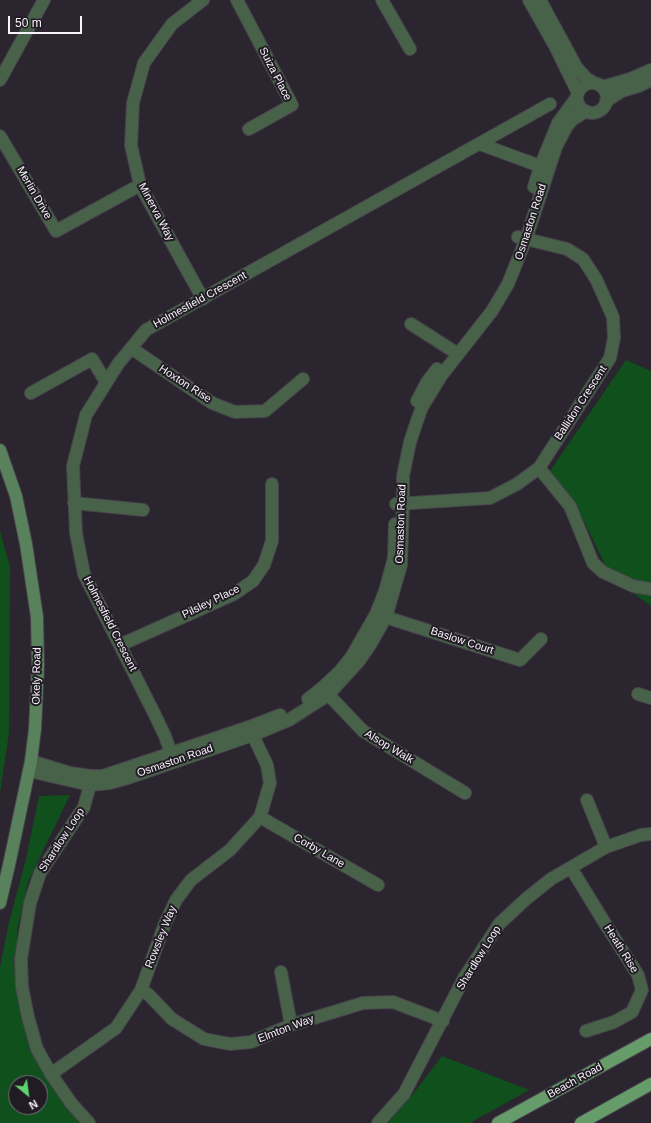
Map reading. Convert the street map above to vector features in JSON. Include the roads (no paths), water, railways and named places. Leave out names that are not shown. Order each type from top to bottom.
[{"type":"main road","name":"Okely Road","points":[[0,450],[17,503],[26,544],[37,617],[38,665],[35,729],[30,766],[0,903]]},
{"type":"main road","name":"Beach Road","points":[[498,1123],[651,1039]]},
{"type":"main road","points":[[581,1123],[651,1084]]},
{"type":"street","points":[[0,80],[44,0]]},
{"type":"street","name":"Minerva Way","points":[[203,0],[172,24],[144,63],[133,103],[131,138],[131,145],[140,185],[203,299]]},
{"type":"street","name":"Suiza Place","points":[[237,0],[292,105],[249,129]]},
{"type":"street","points":[[382,0],[410,49]]},
{"type":"street","points":[[529,0],[555,46],[578,95],[580,106],[586,111],[594,112],[600,110],[606,101],[606,94],[598,85],[586,78],[577,68],[540,0]]},
{"type":"street","points":[[578,95],[581,88],[586,85],[598,85],[630,79],[651,70]]},
{"type":"street","points":[[606,101],[622,91],[639,86],[651,80]]},
{"type":"street","name":"Osmaston Road","points":[[30,766],[70,773],[90,781],[103,776],[172,758],[251,731],[325,692],[381,615],[385,591],[394,558],[400,504],[397,473],[407,425],[427,382],[455,352],[494,293],[507,268],[522,238],[558,123],[578,95]]},
{"type":"street","name":"Holmesfield Crescent","points":[[172,758],[157,719],[84,574],[76,533],[73,466],[86,414],[118,364],[146,330],[550,104]]},
{"type":"street","name":"Osmaston Road","points":[[544,168],[567,126],[572,120],[586,111]]},
{"type":"street","name":"Merlin Drive","points":[[0,136],[56,231],[140,185]]},
{"type":"street","points":[[480,144],[544,168]]},
{"type":"street","name":"Ballidon Crescent","points":[[400,504],[490,498],[517,484],[539,468],[610,358],[614,338],[614,317],[596,278],[583,259],[567,249],[522,238]]},
{"type":"street","points":[[410,324],[455,352]]},
{"type":"street","name":"Hoxton Rise","points":[[131,348],[212,403],[235,412],[265,412],[303,379]]},
{"type":"street","points":[[31,393],[92,359],[106,382]]},
{"type":"street","points":[[539,468],[570,506],[593,562],[603,572],[633,586],[651,589]]},
{"type":"street","name":"Pilsley Place","points":[[120,645],[234,594],[252,581],[264,565],[272,541],[272,484]]},
{"type":"street","points":[[74,504],[143,510]]},
{"type":"street","name":"Baslow Court","points":[[381,615],[520,660],[541,639]]},
{"type":"street","name":"Alsop Walk","points":[[325,692],[362,732],[466,793]]},
{"type":"street","points":[[638,694],[651,698]]},
{"type":"street","name":"Rowsley Way","points":[[51,1074],[116,1028],[141,990],[164,926],[176,900],[191,880],[230,850],[260,817],[270,783],[267,765],[251,731]]},
{"type":"street","name":"Shardlow Loop","points":[[89,1123],[71,1103],[51,1074],[37,1049],[28,1017],[22,987],[21,959],[23,937],[30,903],[40,873],[84,807],[90,781]]},
{"type":"street","points":[[587,800],[606,847]]},
{"type":"street","name":"Corby Lane","points":[[260,817],[378,885]]},
{"type":"street","name":"Shardlow Loop","points":[[378,1123],[404,1094],[464,978],[499,924],[526,899],[551,879],[606,847],[641,835],[651,834]]},
{"type":"street","name":"Heath Rise","points":[[571,868],[638,975],[642,990],[632,1012],[614,1022],[586,1031]]},
{"type":"street","points":[[281,972],[292,1025]]},
{"type":"street","name":"Elmton Way","points":[[141,990],[148,994],[172,1019],[204,1039],[230,1044],[251,1042],[292,1025],[363,1003],[393,1002],[443,1021]]}]
